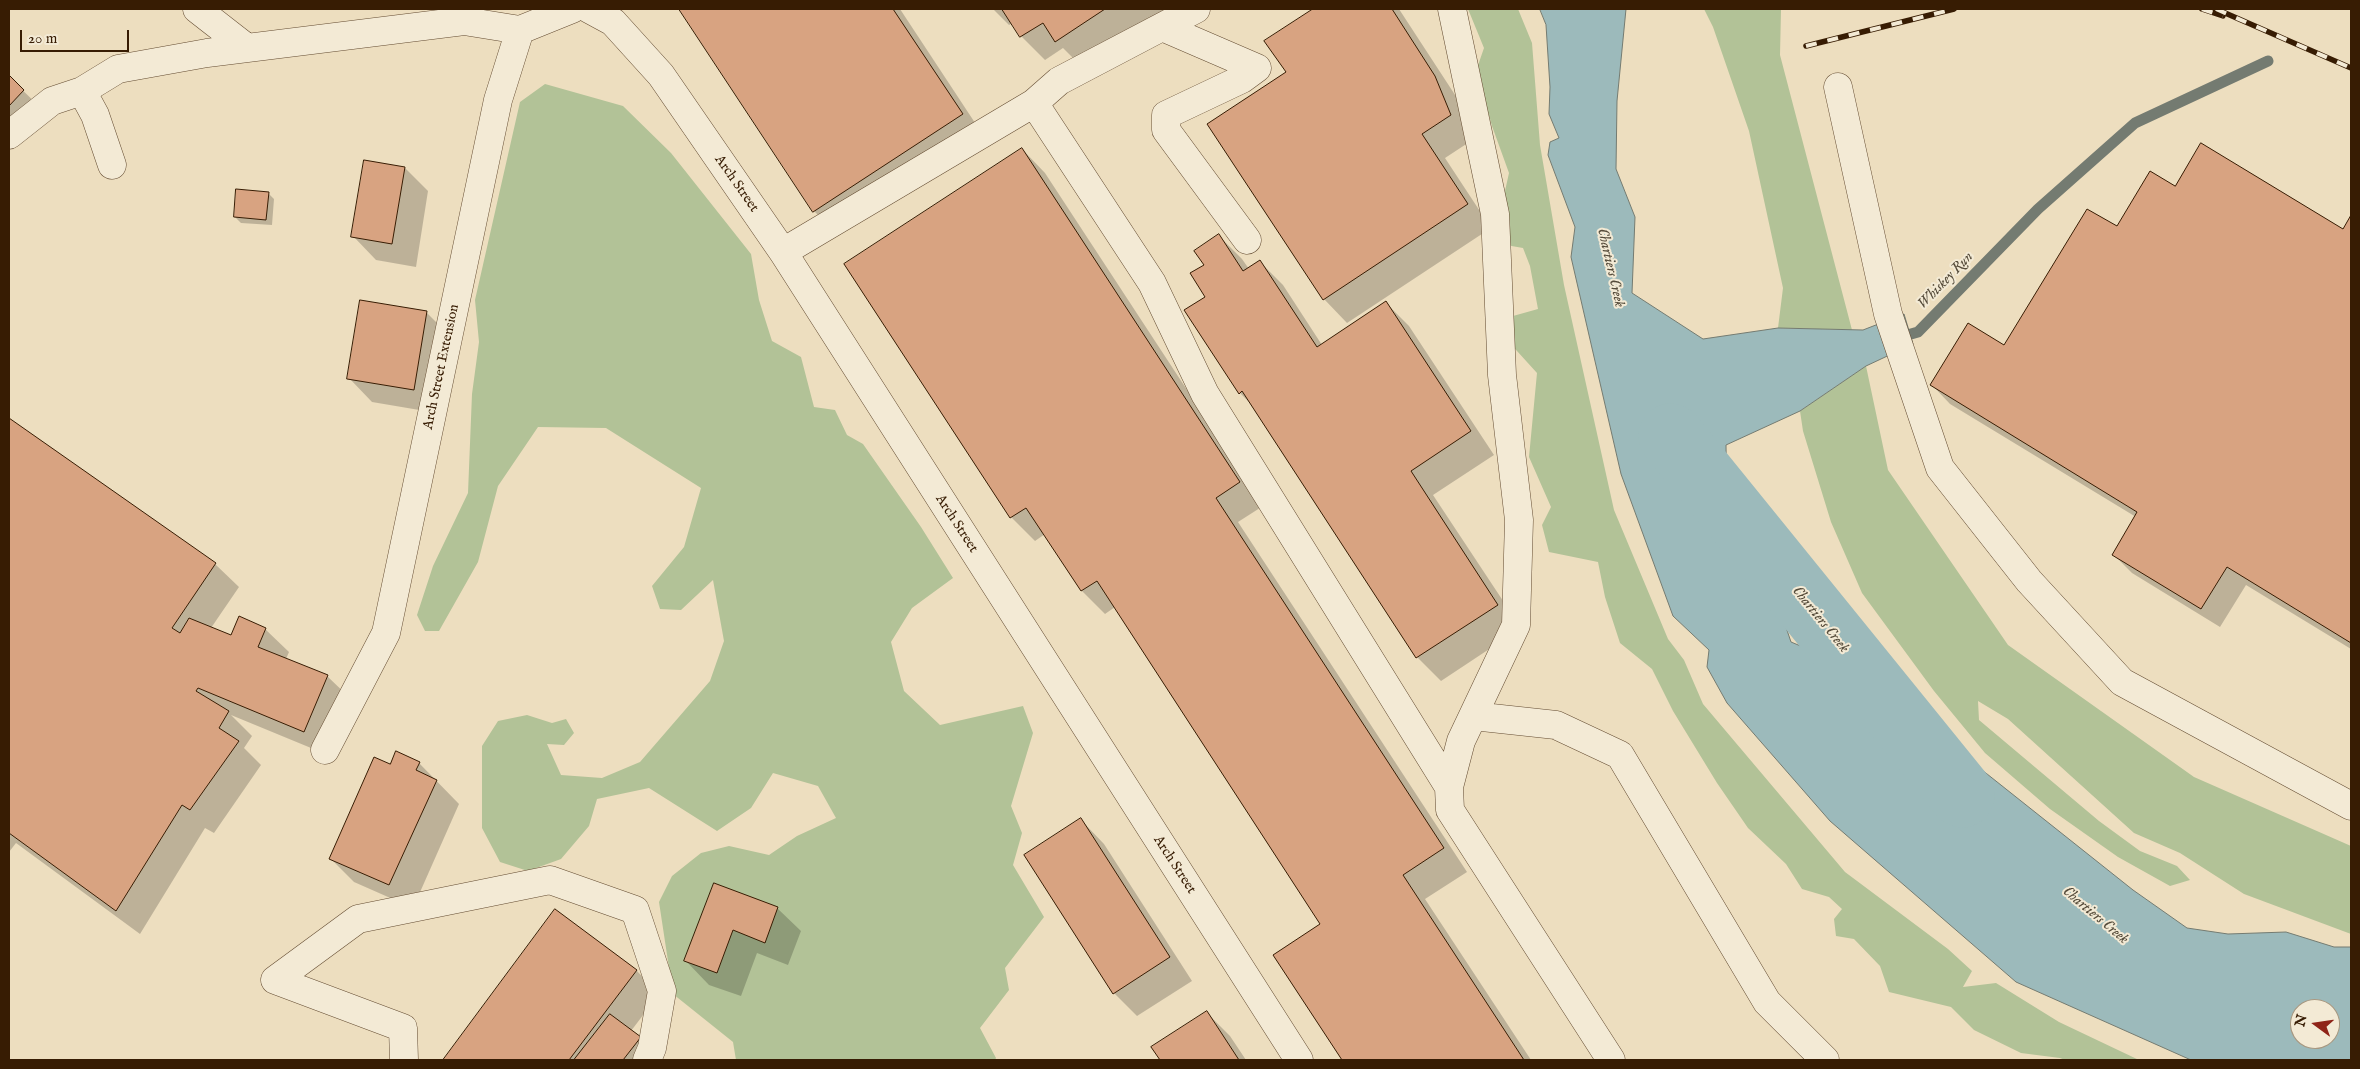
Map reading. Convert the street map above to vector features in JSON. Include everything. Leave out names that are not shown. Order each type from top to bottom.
[{"type":"street","points":[[198,9],[247,48]]},
{"type":"street","points":[[9,135],[52,101],[82,91],[118,69],[207,52],[464,21],[520,30],[572,9]]},
{"type":"street","name":"Arch Street","points":[[589,9],[612,22],[661,75],[783,252],[1298,1060]]},
{"type":"street","points":[[783,252],[1034,103],[1059,81],[1196,9]]},
{"type":"street","points":[[1452,9],[1495,214],[1502,374],[1519,520],[1516,624],[1461,741],[1450,787],[1450,810],[1611,1060]]},
{"type":"street","points":[[1162,27],[1257,68],[1242,79],[1166,114],[1166,130],[1247,240]]},
{"type":"street","name":"Arch Street Extension","points":[[325,750],[386,633],[498,100],[520,30]]},
{"type":"street","points":[[1838,87],[1888,314],[1940,468],[2029,581],[2122,682],[2351,806]]},
{"type":"street","points":[[82,91],[95,115],[112,165]]},
{"type":"street","points":[[1034,103],[1152,283],[1205,394],[1450,787]]},
{"type":"street","points":[[1473,716],[1556,725],[1620,755],[1766,1002],[1825,1060]]},
{"type":"street","points":[[404,1060],[403,1028],[275,980],[358,919],[550,880],[636,910],[662,991],[652,1048],[646,1060]]},
{"type":"green space","points":[[1468,9],[1518,9],[1532,43],[1540,145],[1564,285],[1614,510],[1668,639],[1684,660],[1703,704],[1845,872],[1948,949],[1972,971],[1963,987],[1996,983],[2059,1022],[2139,1060],[2065,1060],[2021,1053],[1974,1030],[1951,1007],[1889,992],[1880,966],[1854,939],[1836,936],[1834,919],[1842,909],[1829,897],[1802,889],[1786,864],[1748,828],[1717,783],[1673,711],[1652,669],[1620,643],[1605,597],[1598,562],[1549,552],[1542,525],[1551,507],[1529,457],[1537,373],[1507,340],[1513,316],[1538,309],[1530,266],[1523,248],[1506,245],[1503,200],[1509,173],[1492,126],[1476,71],[1484,48]]},
{"type":"green space","points":[[1704,9],[1781,9],[1780,55],[1852,330],[1778,328],[1783,288],[1749,131],[1713,27]]},
{"type":"green space","points":[[545,84],[623,106],[671,153],[751,254],[759,300],[772,341],[801,357],[814,407],[835,410],[847,435],[863,444],[921,527],[953,578],[912,608],[891,642],[904,691],[940,725],[1023,706],[1033,733],[1011,806],[1022,833],[1013,865],[1044,917],[1005,968],[1009,990],[980,1028],[996,1058],[995,1060],[736,1060],[733,1042],[673,994],[659,902],[672,876],[701,853],[729,846],[769,855],[797,836],[836,818],[818,786],[773,773],[751,808],[717,831],[649,788],[597,799],[589,826],[561,859],[528,871],[500,862],[482,828],[482,746],[498,721],[527,715],[552,723],[566,719],[574,733],[564,745],[547,744],[561,775],[602,778],[640,762],[710,681],[724,641],[713,580],[681,610],[660,609],[652,586],[684,547],[701,488],[606,428],[538,427],[498,486],[478,562],[439,631],[425,631],[417,615],[433,566],[468,493],[472,394],[479,342],[475,300],[520,102]]},
{"type":"green space","points":[[1866,366],[1888,470],[2008,645],[2194,777],[2351,846],[2351,934],[2244,894],[2180,853],[2134,833],[2008,719],[1978,701],[1979,720],[2099,821],[2140,851],[2177,866],[2190,880],[2170,886],[2118,857],[2050,809],[1985,753],[1934,691],[1862,593],[1831,522],[1803,431],[1800,411]]},
{"type":"water","points":[[1540,9],[1626,9],[1617,101],[1616,169],[1635,217],[1632,293],[1703,339],[1778,328],[1863,330],[1904,314],[1913,344],[1866,366],[1800,411],[1726,445],[1727,523],[1771,583],[1791,642],[1827,657],[1866,724],[1919,725],[1972,762],[2133,890],[2187,928],[2228,934],[2286,932],[2334,947],[2351,947],[2351,1060],[2191,1060],[2016,982],[1830,821],[1727,703],[1707,667],[1709,650],[1673,616],[1621,474],[1571,257],[1575,227],[1548,155],[1550,142],[1559,138],[1549,114],[1550,87],[1546,25]]},
{"type":"building","points":[[679,9],[893,9],[963,114],[813,212]]},
{"type":"building","points":[[1002,9],[1105,9],[1055,42],[1043,23],[1020,37]]},
{"type":"building","points":[[1313,9],[1392,9],[1435,76],[1451,115],[1422,134],[1468,204],[1323,300],[1207,124],[1286,72],[1264,41]]},
{"type":"building","points":[[9,75],[24,90],[9,106]]},
{"type":"building","points":[[2201,143],[2343,229],[2351,215],[2351,643],[2227,567],[2201,609],[2112,555],[2137,512],[1930,385],[1968,323],[2004,345],[2087,209],[2117,226],[2150,171],[2175,186]]},
{"type":"building","points":[[1022,148],[1240,482],[1216,498],[1444,848],[1403,875],[1524,1060],[1342,1060],[1273,955],[1320,924],[1097,581],[1081,591],[1026,508],[1010,518],[844,264]]},
{"type":"building","points":[[364,160],[405,167],[392,244],[351,237]]},
{"type":"building","points":[[236,189],[269,192],[266,220],[234,217]]},
{"type":"building","points":[[1219,234],[1243,271],[1260,260],[1317,347],[1386,301],[1471,431],[1411,471],[1498,605],[1416,658],[1242,391],[1239,394],[1184,310],[1205,297],[1190,273],[1204,265],[1194,251]]},
{"type":"building","points":[[360,300],[427,311],[414,390],[347,379]]},
{"type":"building","points":[[9,418],[216,563],[172,628],[180,633],[189,618],[231,635],[239,616],[266,628],[258,647],[328,675],[304,732],[198,688],[196,691],[229,711],[219,728],[239,741],[190,810],[182,805],[116,911],[9,833]]},
{"type":"building","points":[[396,751],[420,762],[416,770],[437,780],[389,885],[329,859],[374,757],[390,764]]},
{"type":"building","points":[[1081,818],[1170,957],[1113,994],[1024,855]]},
{"type":"building","points":[[714,883],[778,907],[765,943],[733,930],[717,973],[684,961]]},
{"type":"building","points":[[555,909],[637,970],[569,1060],[443,1060]]},
{"type":"building","points":[[1207,1011],[1239,1060],[1160,1060],[1151,1047]]},
{"type":"building","points":[[610,1014],[641,1037],[623,1060],[574,1060]]},
{"type":"waterway","name":"Whiskey Run","points":[[1897,338],[1918,332],[2038,209],[2135,123],[2268,61]]},
{"type":"waterway","name":"Chartiers Creek","points":[[1671,436],[1962,795]]},
{"type":"railway","points":[[1806,46],[1954,9]]},
{"type":"railway","points":[[2202,9],[2223,16]]},
{"type":"railway","points":[[2216,9],[2351,68]]}]
